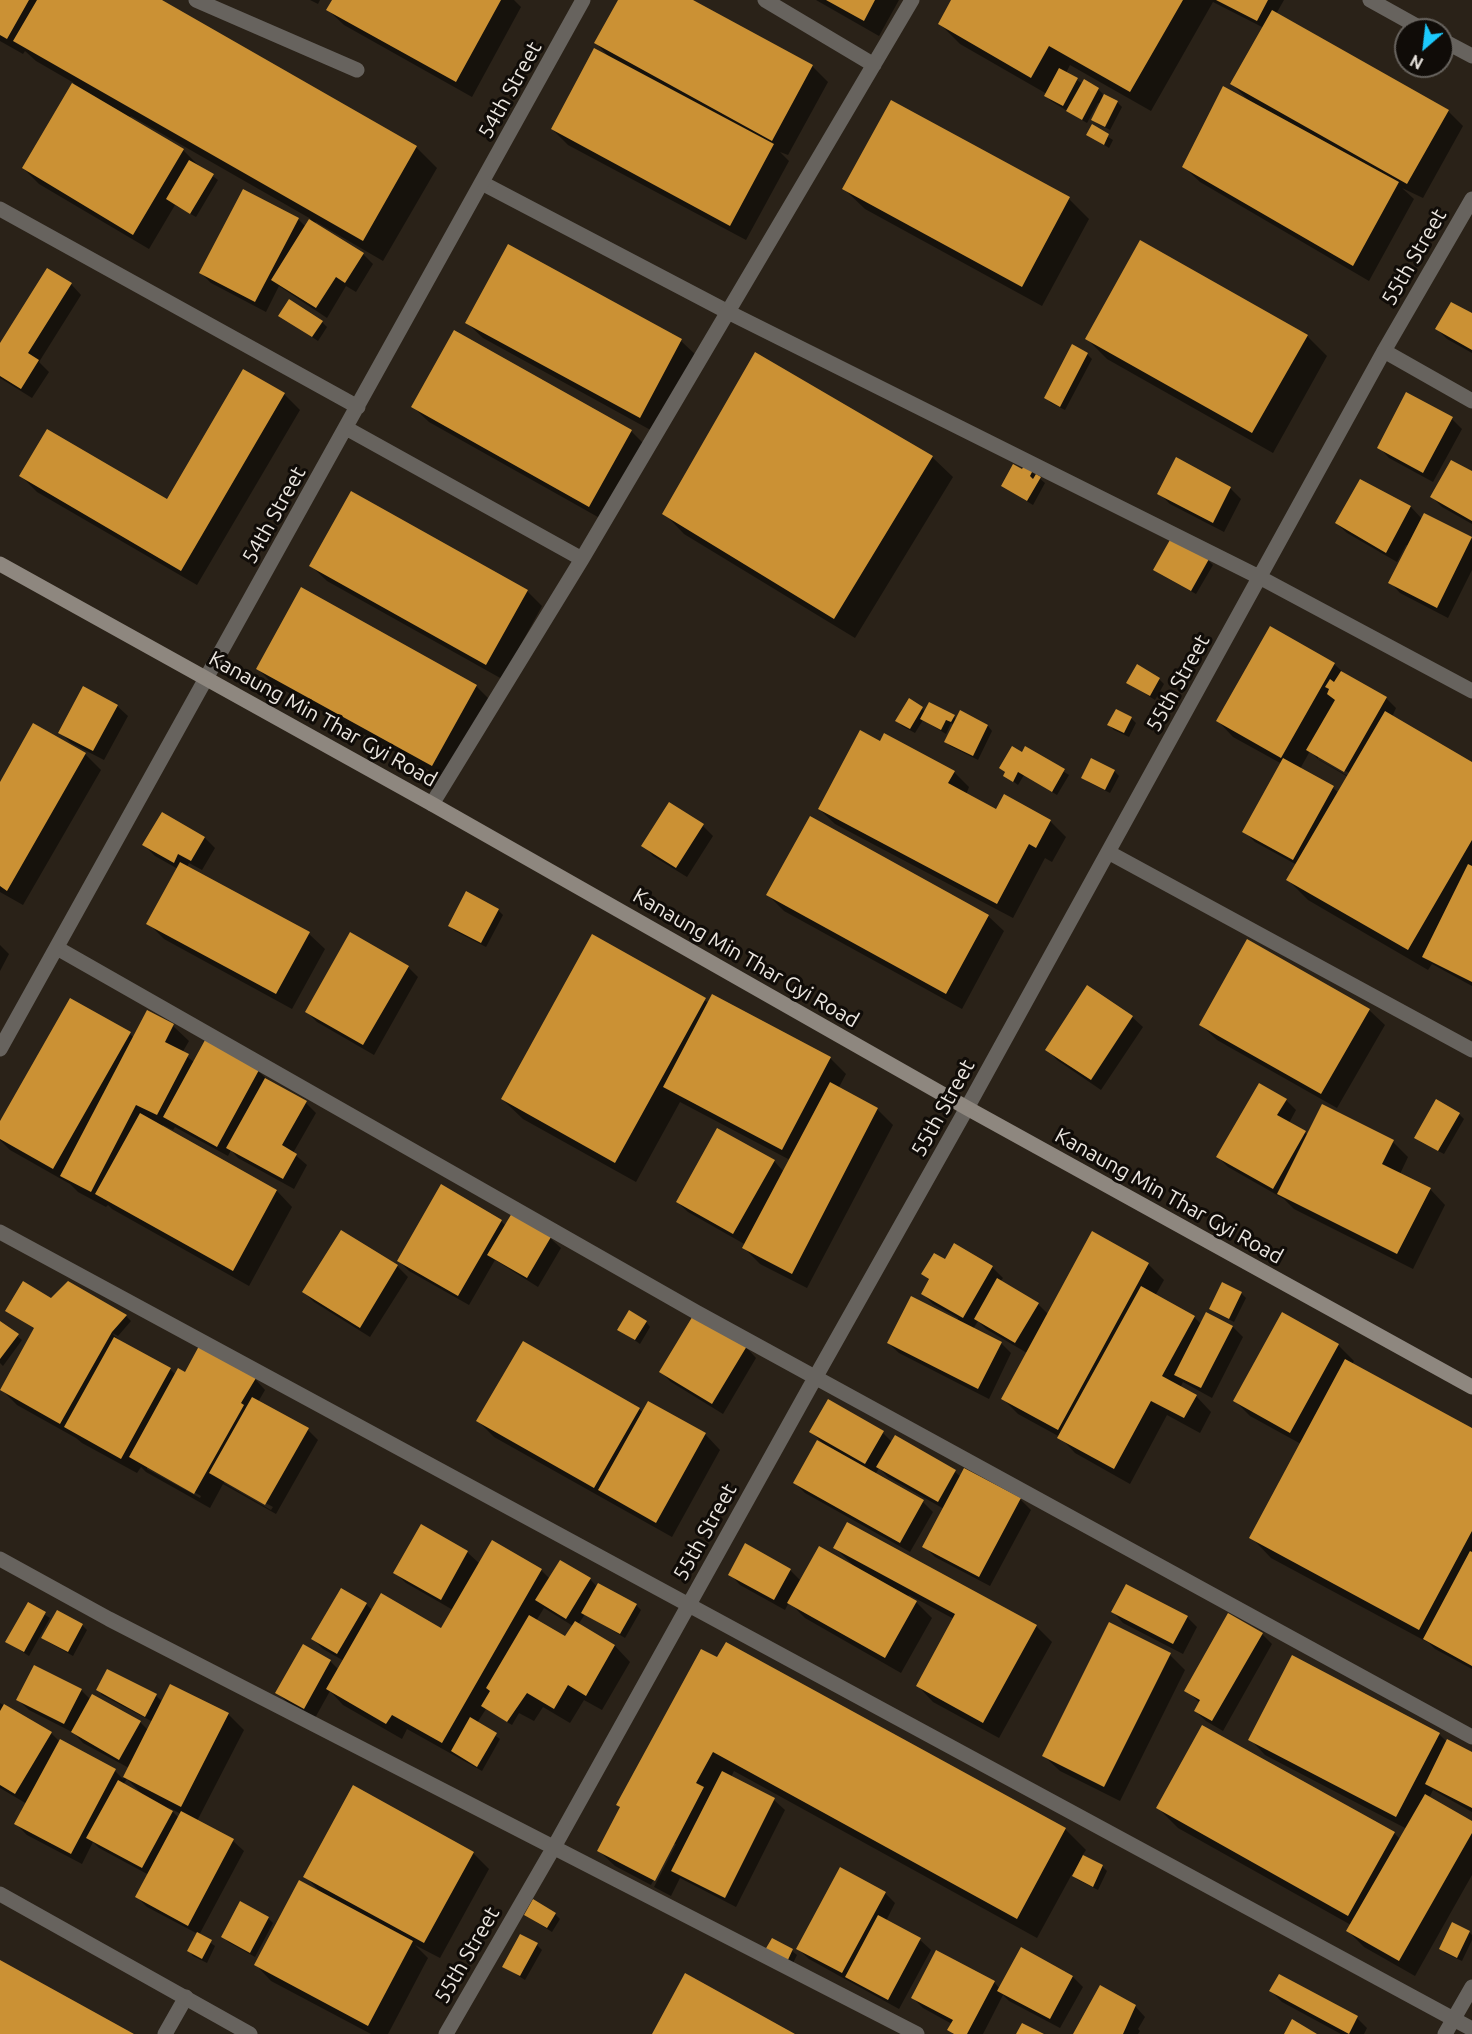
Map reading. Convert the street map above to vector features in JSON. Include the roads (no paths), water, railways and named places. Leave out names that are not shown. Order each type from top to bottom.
[{"type":"street","points":[[196,0],[357,70]]},
{"type":"street","name":"54th Street","points":[[0,1049],[584,0]]},
{"type":"street","points":[[765,0],[874,65]]},
{"type":"street","points":[[432,804],[582,560],[912,0]]},
{"type":"street","points":[[1370,0],[1402,18]]},
{"type":"street","points":[[1454,46],[1472,56]]},
{"type":"street","points":[[482,183],[728,312],[1261,578],[1472,691]]},
{"type":"street","name":"55th Street","points":[[446,2034],[554,1846],[967,1108],[1384,351],[1472,200]]},
{"type":"street","points":[[0,210],[358,407]]},
{"type":"street","points":[[1384,351],[1472,401]]},
{"type":"street","points":[[346,428],[582,560]]},
{"type":"street","name":"Kanaung Min Thar Gyi Road","points":[[0,564],[432,804],[967,1108],[1472,1387]]},
{"type":"street","points":[[1108,852],[1472,1050]]},
{"type":"street","points":[[57,948],[814,1378],[1472,1737]]},
{"type":"street","points":[[0,1232],[1472,2029]]},
{"type":"street","points":[[0,1559],[109,1619],[917,2034]]},
{"type":"street","points":[[0,1894],[250,2034]]},
{"type":"street","points":[[1445,2034],[1472,1987]]},
{"type":"street","points":[[165,2034],[186,1997]]}]
